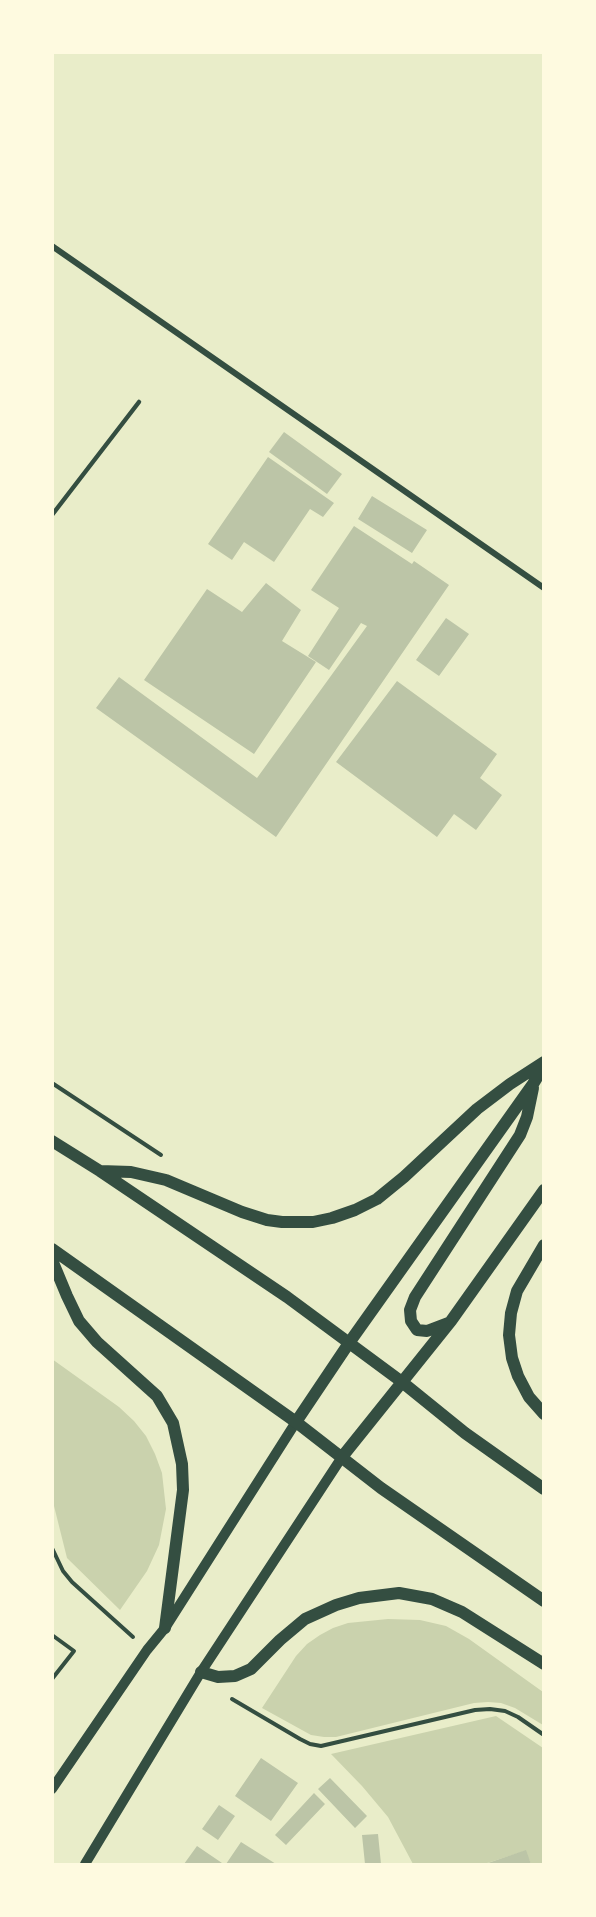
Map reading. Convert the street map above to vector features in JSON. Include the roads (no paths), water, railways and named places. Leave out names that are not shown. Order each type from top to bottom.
[{"type":"main road","points":[[296,1422],[349,1343],[533,1084],[543,1064]]},
{"type":"main road","points":[[100,1171],[131,1172],[166,1180],[267,1220],[313,1222],[332,1218],[377,1199],[477,1109],[510,1084],[543,1064]]},
{"type":"main road","points":[[451,1321],[438,1328],[417,1330],[411,1321],[410,1310],[416,1297],[520,1135],[527,1117],[533,1084]]},
{"type":"main road","points":[[52,1141],[287,1297],[465,1433],[543,1489]]},
{"type":"main road","points":[[342,1458],[451,1321],[543,1190]]},
{"type":"main road","points":[[543,1245],[518,1291],[511,1313],[509,1335],[512,1358],[518,1376],[529,1397],[543,1414]]},
{"type":"main road","points":[[52,1249],[296,1422],[381,1488],[543,1601]]},
{"type":"main road","points":[[52,1260],[80,1321],[98,1342],[157,1396],[173,1423],[182,1464],[183,1490],[165,1628]]},
{"type":"main road","points":[[199,1675],[235,1676],[251,1669],[305,1619],[336,1605],[359,1598],[399,1593],[432,1599],[462,1612],[543,1664]]},
{"type":"street","points":[[52,246],[543,588]]},
{"type":"street","points":[[52,1789],[147,1650],[165,1628],[296,1422]]},
{"type":"street","points":[[86,1864],[199,1675],[342,1458]]},
{"type":"lane","points":[[52,515],[139,402]]}]
